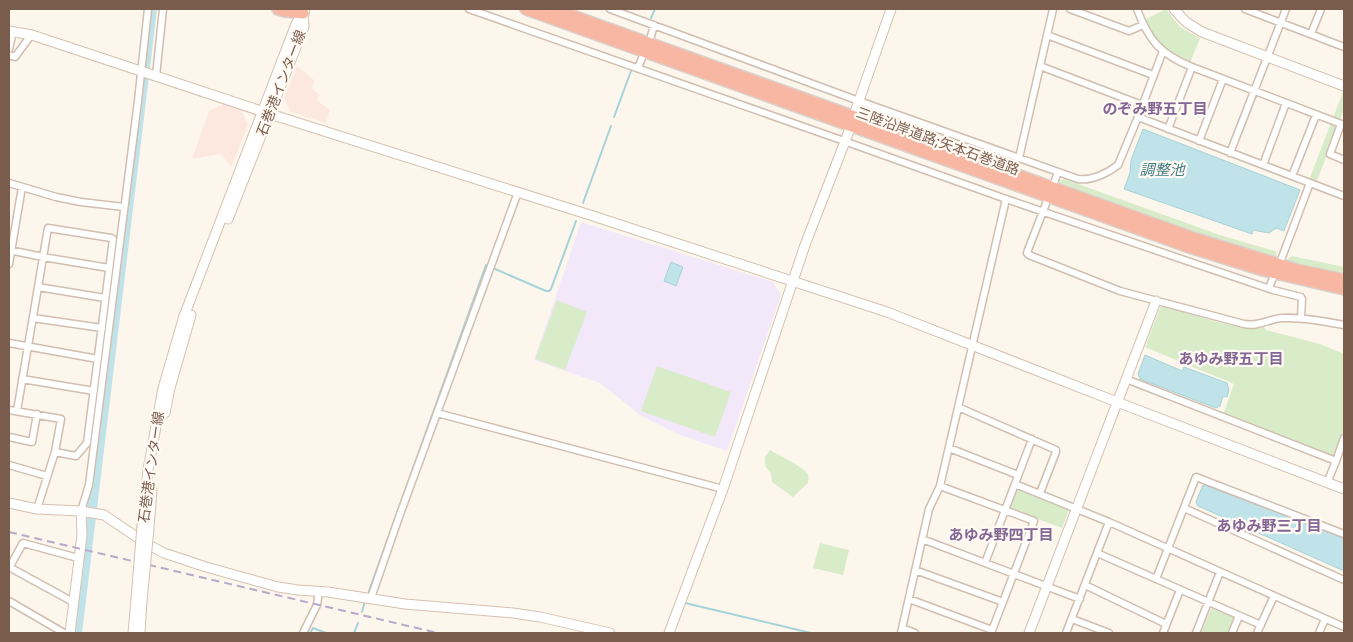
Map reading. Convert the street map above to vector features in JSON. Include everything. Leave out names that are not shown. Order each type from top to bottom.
[{"type":"highway","points":[[278,9],[285,11],[302,10]]},
{"type":"highway","name":"三陸沿岸道路;矢本石巻道路","points":[[526,9],[1189,246],[1263,270],[1344,290]]},
{"type":"highway","name":"三陸沿岸道路;矢本石巻道路","points":[[553,9],[1193,238],[1298,270],[1344,280]]},
{"type":"street","points":[[70,633],[83,512],[89,485],[142,70],[148,9]]},
{"type":"street","points":[[156,75],[163,9]]},
{"type":"street","points":[[469,9],[844,140],[1043,212],[1302,299],[1301,318]]},
{"type":"street","points":[[610,9],[859,101],[1078,179],[1087,180],[1112,169],[1120,161],[1163,51]]},
{"type":"street","points":[[855,112],[891,9]]},
{"type":"street","points":[[1019,158],[1053,9]]},
{"type":"street","points":[[1070,9],[1129,31],[1143,26]]},
{"type":"street","points":[[1137,9],[1143,26],[1163,51],[1172,58],[1342,124],[1330,154],[1344,160]]},
{"type":"street","points":[[1174,9],[1192,26],[1344,86]]},
{"type":"street","points":[[1248,9],[1344,45]]},
{"type":"street","points":[[1230,153],[1286,9]]},
{"type":"street","points":[[1311,34],[1321,9]]},
{"type":"street","name":"石巻港インター線","points":[[133,633],[139,600],[146,527],[148,470],[166,379],[184,316],[266,112],[304,27],[302,10]]},
{"type":"street","points":[[650,36],[654,25]]},
{"type":"street","points":[[9,49],[11,31],[32,35],[793,281],[887,312],[1344,489]]},
{"type":"street","points":[[1047,35],[1153,75]]},
{"type":"street","points":[[9,55],[15,57],[29,38]]},
{"type":"street","points":[[638,68],[642,58]]},
{"type":"street","points":[[1040,66],[1142,105]]},
{"type":"street","points":[[1168,129],[1192,67]]},
{"type":"street","points":[[1199,140],[1223,79]]},
{"type":"street","points":[[1262,165],[1286,103]]},
{"type":"street","points":[[1292,176],[1316,114]]},
{"type":"street","points":[[1138,117],[1344,196]]},
{"type":"street","points":[[669,633],[722,489],[793,281],[848,131]]},
{"type":"street","points":[[1054,182],[1058,172]]},
{"type":"street","points":[[9,183],[56,197],[124,207]]},
{"type":"street","points":[[1281,260],[1310,183]]},
{"type":"street","points":[[9,264],[22,187]]},
{"type":"street","points":[[371,598],[518,192]]},
{"type":"street","points":[[915,633],[901,631],[929,508],[940,486],[1006,199]]},
{"type":"street","points":[[1047,201],[1028,250],[1027,253],[1029,255],[1120,291],[1248,325],[1280,318],[1301,318],[1344,325]]},
{"type":"street","points":[[17,411],[48,228],[113,239],[88,443],[76,456],[55,452]]},
{"type":"street","points":[[10,250],[110,268]]},
{"type":"street","points":[[1269,288],[1273,278]]},
{"type":"street","points":[[38,287],[105,298]]},
{"type":"street","points":[[1029,633],[1156,301]]},
{"type":"street","points":[[33,318],[102,328]]},
{"type":"street","points":[[9,343],[98,359]]},
{"type":"street","points":[[22,379],[94,391]]},
{"type":"street","points":[[1126,379],[1336,461]]},
{"type":"street","points":[[958,407],[1056,450],[1040,494]]},
{"type":"street","points":[[9,410],[61,419],[55,452],[37,509]]},
{"type":"street","points":[[9,437],[32,442],[36,414]]},
{"type":"street","points":[[437,414],[722,489]]},
{"type":"street","points":[[1327,482],[1344,438]]},
{"type":"street","points":[[985,563],[1032,439]]},
{"type":"street","points":[[948,448],[1018,475]]},
{"type":"street","points":[[9,465],[48,476]]},
{"type":"street","points":[[1156,579],[1196,478],[1344,534]]},
{"type":"street","points":[[1015,484],[1077,508],[1344,627]]},
{"type":"street","points":[[909,598],[991,632],[1034,521],[940,486]]},
{"type":"street","points":[[9,503],[37,509],[104,515],[147,544],[179,558],[278,587],[405,604],[513,613],[540,617],[610,633]]},
{"type":"street","points":[[1184,508],[1344,580]]},
{"type":"street","points":[[1066,633],[1109,522]]},
{"type":"street","points":[[922,539],[1080,599]]},
{"type":"street","points":[[73,602],[9,568],[23,543],[78,558]]},
{"type":"street","points":[[1097,553],[1261,625]]},
{"type":"street","points":[[915,570],[1003,602]]},
{"type":"street","points":[[1196,633],[1220,572]]},
{"type":"street","points":[[1085,585],[1166,624]]},
{"type":"street","points":[[1163,633],[1180,590]]},
{"type":"street","points":[[303,633],[317,605],[319,592]]},
{"type":"street","points":[[1258,633],[1274,596]]},
{"type":"street","name":"石巻港インター線","points":[[139,600],[140,633]]},
{"type":"street","points":[[9,601],[64,633]]},
{"type":"street","points":[[1232,633],[1239,616]]},
{"type":"street","points":[[1072,619],[1109,633]]},
{"type":"street","points":[[1319,633],[1325,619]]},
{"type":"shaded area","points":[[297,66],[315,81],[311,88],[320,95],[316,100],[330,110],[326,123],[291,112],[284,98]]},
{"type":"shaded area","points":[[225,104],[241,110],[248,125],[231,167],[221,154],[192,159],[209,111]]},
{"type":"shaded area","points":[[581,222],[773,282],[781,295],[727,451],[680,435],[640,415],[600,383],[534,360]]},
{"type":"green space","points":[[1166,9],[1180,27],[1200,38],[1190,63],[1162,46],[1144,20]]},
{"type":"green space","points":[[1343,92],[1344,109],[1340,120],[1333,118]]},
{"type":"green space","points":[[1331,123],[1338,127],[1316,183],[1309,180]]},
{"type":"green space","points":[[1064,179],[1220,235],[1275,251],[1276,258],[1190,231],[1060,184],[1060,180]]},
{"type":"green space","points":[[1292,256],[1344,267],[1344,274],[1288,261]]},
{"type":"green space","points":[[557,300],[587,312],[565,370],[535,359]]},
{"type":"green space","points":[[1163,305],[1213,321],[1247,329],[1264,326],[1266,330],[1320,344],[1344,354],[1344,432],[1335,456],[1332,457],[1223,415],[1234,384],[1145,347],[1160,308]]},
{"type":"green space","points":[[657,366],[731,392],[715,437],[641,411]]},
{"type":"green space","points":[[770,450],[797,465],[808,475],[808,483],[793,497],[772,482],[771,473],[765,463],[765,457]]},
{"type":"green space","points":[[1019,488],[1067,506],[1069,510],[1062,528],[1011,509],[1009,505],[1015,490]]},
{"type":"green space","points":[[820,543],[849,550],[843,575],[813,568]]},
{"type":"green space","points":[[1214,608],[1234,616],[1235,620],[1229,633],[1201,633],[1211,609]]},
{"type":"water","name":"調整池","points":[[1143,129],[1300,190],[1284,231],[1276,228],[1269,233],[1253,230],[1252,234],[1124,189],[1130,173],[1131,160]]},
{"type":"water","points":[[671,262],[683,267],[676,286],[664,281]]},
{"type":"water","points":[[1145,355],[1182,371],[1184,367],[1227,383],[1229,390],[1227,397],[1223,396],[1220,406],[1216,408],[1140,379],[1138,374]]},
{"type":"water","points":[[1203,485],[1344,538],[1344,571],[1198,506],[1196,502]]},
{"type":"waterway","points":[[77,633],[152,9]]},
{"type":"waterway","points":[[651,18],[655,9]]},
{"type":"waterway","points":[[614,117],[631,71]]},
{"type":"waterway","points":[[583,203],[611,126]]},
{"type":"waterway","points":[[495,269],[549,291],[576,221]]},
{"type":"waterway","points":[[369,591],[486,265]]},
{"type":"waterway","points":[[1310,561],[1344,577]]},
{"type":"waterway","points":[[362,612],[365,601]]},
{"type":"waterway","points":[[685,603],[811,633]]},
{"type":"waterway","points":[[354,633],[358,623]]},
{"type":"waterway","points":[[310,633],[313,628],[326,633]]},
{"type":"railway","points":[[9,532],[438,633]]},
{"type":"district","name":"のぞみ野五丁目","points":[[1155,109]]},
{"type":"district","name":"あゆみ野五丁目","points":[[1231,359]]},
{"type":"district","name":"あゆみ野三丁目","points":[[1269,526]]},
{"type":"district","name":"あゆみ野四丁目","points":[[1001,535]]}]
